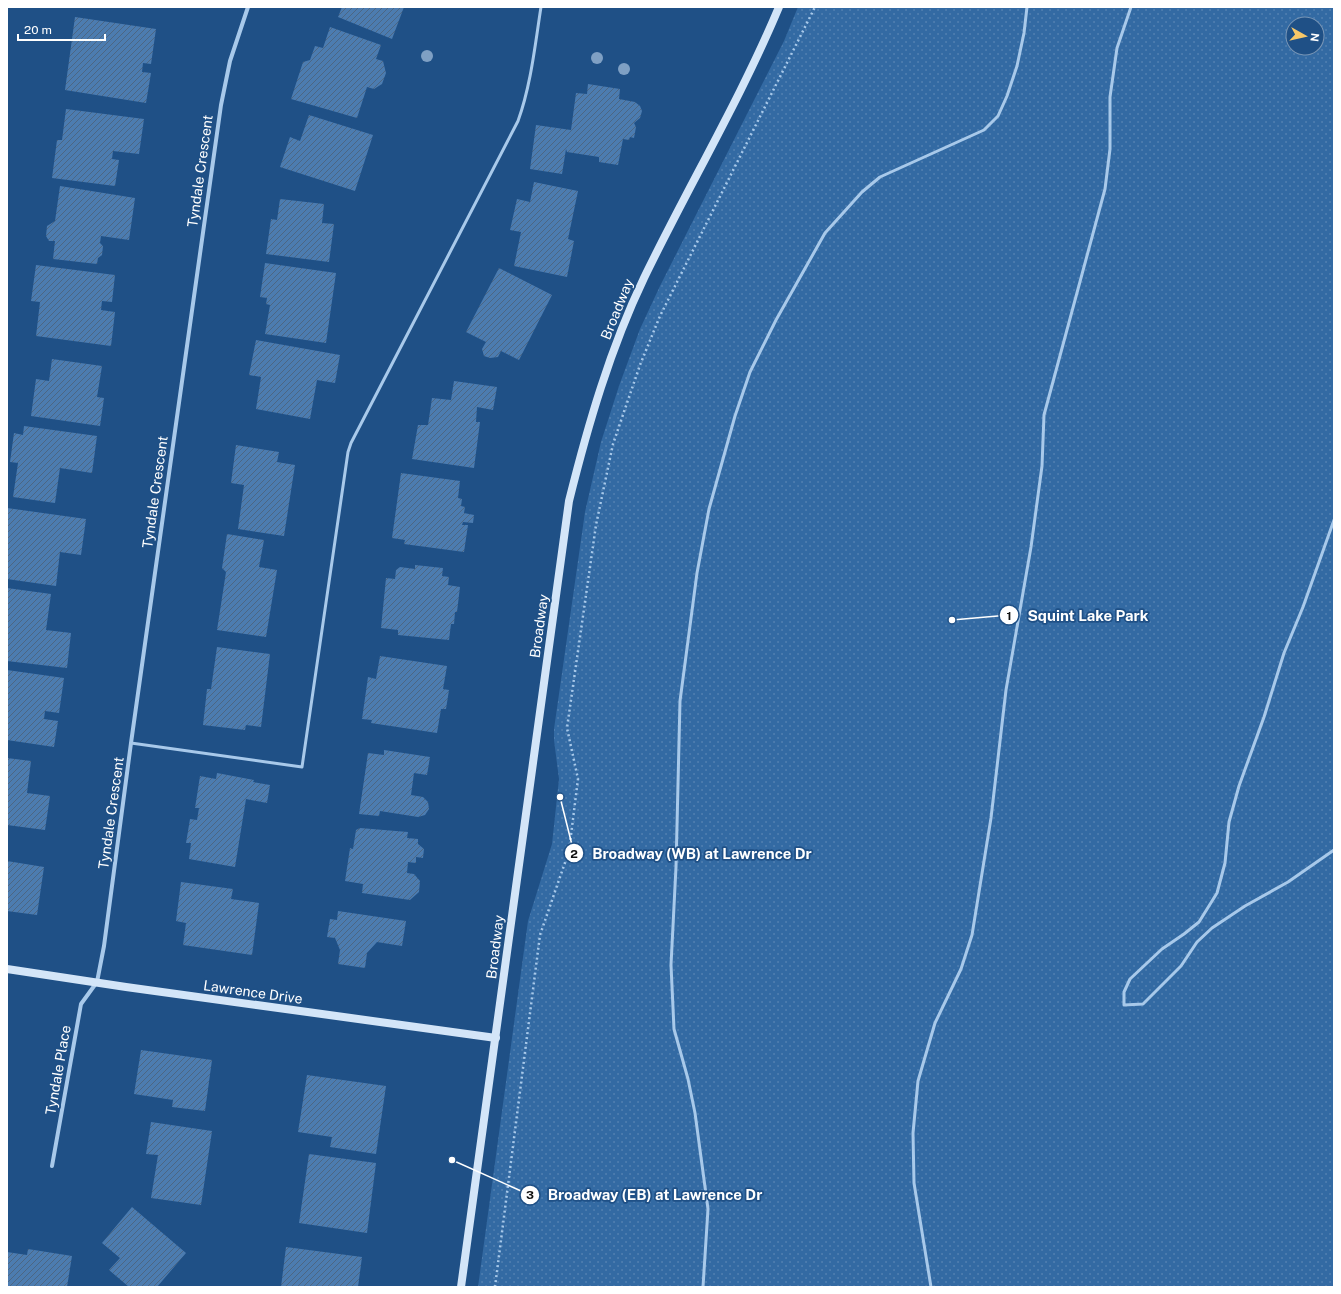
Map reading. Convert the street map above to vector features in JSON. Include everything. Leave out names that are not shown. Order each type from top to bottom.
[{"type":"street","name":"Tyndale Crescent","points":[[97,982],[104,946],[131,743],[220,112],[230,62],[248,7]]},
{"type":"street","name":"Broadway","points":[[461,1287],[569,501],[585,439],[603,381],[644,279],[751,69],[779,7]]},
{"type":"street","name":"Lawrence Drive","points":[[7,969],[313,1014],[496,1038]]},
{"type":"street","name":"Tyndale Place","points":[[52,1166],[81,1004],[97,982]]},
{"type":"lane","points":[[131,743],[302,767],[348,452],[351,443],[402,343],[518,121],[527,91],[541,7]]},
{"type":"lane","points":[[704,1287],[708,1209],[695,1113],[688,1079],[674,1028],[671,965],[676,860],[680,701],[697,572],[709,509],[735,416],[750,372],[776,320],[825,232],[862,192],[880,178],[984,130],[998,116],[1007,96],[1017,66],[1024,33],[1027,7]]},
{"type":"lane","points":[[931,1287],[914,1183],[913,1133],[918,1082],[935,1023],[961,969],[972,935],[990,818],[1006,690],[1031,548],[1042,466],[1044,415],[1105,189],[1110,149],[1110,97],[1117,48],[1130,7]]},
{"type":"lane","points":[[1334,520],[1303,607],[1284,653],[1264,717],[1239,786],[1229,822],[1225,863],[1217,893],[1199,922],[1162,949],[1130,979],[1124,992],[1124,1005],[1144,1004],[1180,966],[1197,942],[1212,928],[1245,906],[1288,882],[1334,850]]},
{"type":"path","points":[[495,1287],[540,935],[570,851],[578,780],[567,728],[596,525],[613,444],[640,365],[660,316],[815,7]]},
{"type":"shaded area","points":[[798,7],[1334,7],[1334,1287],[478,1287],[528,921],[552,844],[559,779],[554,729],[585,512],[601,442],[619,386],[640,329],[660,286],[784,41]]},
{"type":"building","points":[[342,7],[404,7],[392,39],[338,17]]},
{"type":"building","points":[[75,17],[156,29],[151,64],[143,63],[142,72],[151,73],[146,103],[65,90]]},
{"type":"building","points":[[330,27],[381,45],[376,59],[383,61],[386,73],[382,84],[374,89],[367,87],[357,118],[291,99],[303,62],[310,60],[315,46],[323,48]]},
{"type":"building","points":[[588,84],[620,89],[619,99],[635,102],[640,106],[642,111],[640,118],[634,123],[636,127],[634,138],[630,137],[629,140],[623,139],[618,165],[599,162],[599,157],[567,152],[566,149],[562,174],[530,169],[536,125],[571,130],[576,93],[587,94]]},
{"type":"building","points":[[66,109],[144,119],[139,154],[113,151],[112,159],[119,160],[115,186],[52,178],[57,140],[62,140]]},
{"type":"building","points":[[309,115],[373,135],[355,191],[280,167],[290,137],[300,141]]},
{"type":"building","points":[[534,182],[578,191],[568,239],[574,241],[567,277],[514,266],[521,232],[510,230],[517,199],[530,202]]},
{"type":"building","points":[[60,186],[135,198],[129,240],[101,236],[100,243],[103,246],[102,255],[98,258],[97,264],[53,259],[55,241],[49,241],[46,236],[47,226],[55,221]]},
{"type":"building","points":[[280,199],[324,204],[322,223],[334,224],[329,262],[266,254],[271,219],[277,220]]},
{"type":"building","points":[[265,263],[336,273],[326,343],[265,334],[270,305],[266,304],[267,298],[260,297]]},
{"type":"building","points":[[36,265],[115,275],[112,302],[102,301],[101,310],[115,312],[111,346],[36,336],[40,302],[31,301]]},
{"type":"building","points":[[499,268],[552,295],[519,360],[501,351],[498,357],[490,358],[484,356],[482,349],[486,342],[466,332]]},
{"type":"building","points":[[256,340],[340,355],[335,383],[317,380],[310,419],[256,409],[261,377],[249,375]]},
{"type":"building","points":[[52,359],[102,366],[97,397],[104,398],[100,426],[31,416],[36,379],[49,381]]},
{"type":"building","points":[[454,381],[497,387],[493,410],[477,407],[476,422],[480,422],[474,468],[412,459],[418,425],[428,425],[432,398],[451,400]]},
{"type":"building","points":[[24,426],[97,436],[92,473],[60,468],[55,503],[13,497],[18,463],[10,462],[14,433],[23,435]]},
{"type":"building","points":[[236,445],[279,452],[277,462],[295,465],[284,536],[238,529],[244,485],[231,483]]},
{"type":"building","points":[[401,473],[460,481],[458,498],[462,499],[461,506],[465,507],[464,513],[474,515],[473,523],[463,522],[462,525],[468,525],[464,552],[404,544],[405,540],[392,538]]},
{"type":"building","points":[[7,508],[86,519],[81,555],[60,552],[56,586],[7,579]]},
{"type":"building","points":[[227,534],[264,540],[259,567],[277,570],[266,637],[217,630],[226,572],[222,568]]},
{"type":"building","points":[[415,565],[443,568],[442,576],[449,577],[448,585],[460,587],[457,612],[455,612],[454,624],[451,624],[449,640],[398,635],[398,630],[381,628],[386,578],[395,579],[396,570],[400,567],[415,569]]},
{"type":"building","points":[[7,588],[51,594],[46,630],[71,633],[67,668],[7,661]]},
{"type":"building","points":[[217,647],[270,654],[261,727],[246,725],[245,730],[203,725],[207,689],[211,689]]},
{"type":"building","points":[[380,656],[447,666],[443,689],[449,690],[446,709],[441,709],[437,733],[371,723],[372,720],[362,719],[368,677],[376,679]]},
{"type":"building","points":[[7,670],[64,678],[59,713],[45,711],[44,719],[58,721],[54,747],[7,740]]},
{"type":"building","points":[[384,750],[430,757],[427,775],[414,773],[411,795],[423,797],[428,802],[429,809],[425,815],[418,817],[380,811],[379,816],[359,814],[368,753],[384,755]]},
{"type":"building","points":[[7,758],[31,761],[27,793],[50,796],[45,830],[7,825]]},
{"type":"building","points":[[217,773],[254,780],[253,782],[270,785],[267,803],[246,799],[235,867],[189,859],[191,843],[186,843],[190,819],[197,820],[199,808],[195,808],[200,776],[216,779]]},
{"type":"building","points":[[360,828],[408,832],[407,838],[418,839],[418,844],[424,849],[423,858],[416,857],[416,863],[408,862],[407,873],[414,874],[420,881],[419,892],[410,900],[362,893],[363,884],[345,881],[350,848],[353,849],[356,830]]},
{"type":"building","points":[[7,861],[44,867],[37,915],[7,911]]},
{"type":"building","points":[[181,882],[233,889],[231,899],[259,903],[252,955],[183,945],[186,923],[176,921]]},
{"type":"building","points":[[338,911],[406,921],[402,946],[377,942],[367,953],[365,968],[338,964],[340,950],[335,938],[327,937],[330,919],[337,920]]},
{"type":"building","points":[[141,1050],[212,1060],[205,1111],[172,1107],[173,1100],[134,1094]]},
{"type":"building","points":[[307,1075],[386,1086],[376,1154],[330,1147],[332,1137],[298,1132]]},
{"type":"building","points":[[151,1122],[212,1131],[201,1205],[151,1198],[158,1155],[146,1154]]},
{"type":"building","points":[[309,1154],[376,1163],[367,1233],[299,1223]]},
{"type":"building","points":[[132,1207],[186,1253],[157,1287],[129,1287],[109,1270],[120,1258],[102,1243]]},
{"type":"building","points":[[286,1247],[362,1257],[358,1287],[281,1287]]},
{"type":"building","points":[[28,1249],[72,1256],[67,1287],[7,1287],[7,1252],[27,1255]]},
{"type":"place","name":"Squint Lake Park","points":[[952,620]]},
{"type":"place","name":"Broadway (WB) at Lawrence Dr","points":[[560,797]]},
{"type":"place","name":"Broadway (EB) at Lawrence Dr","points":[[452,1160]]}]
